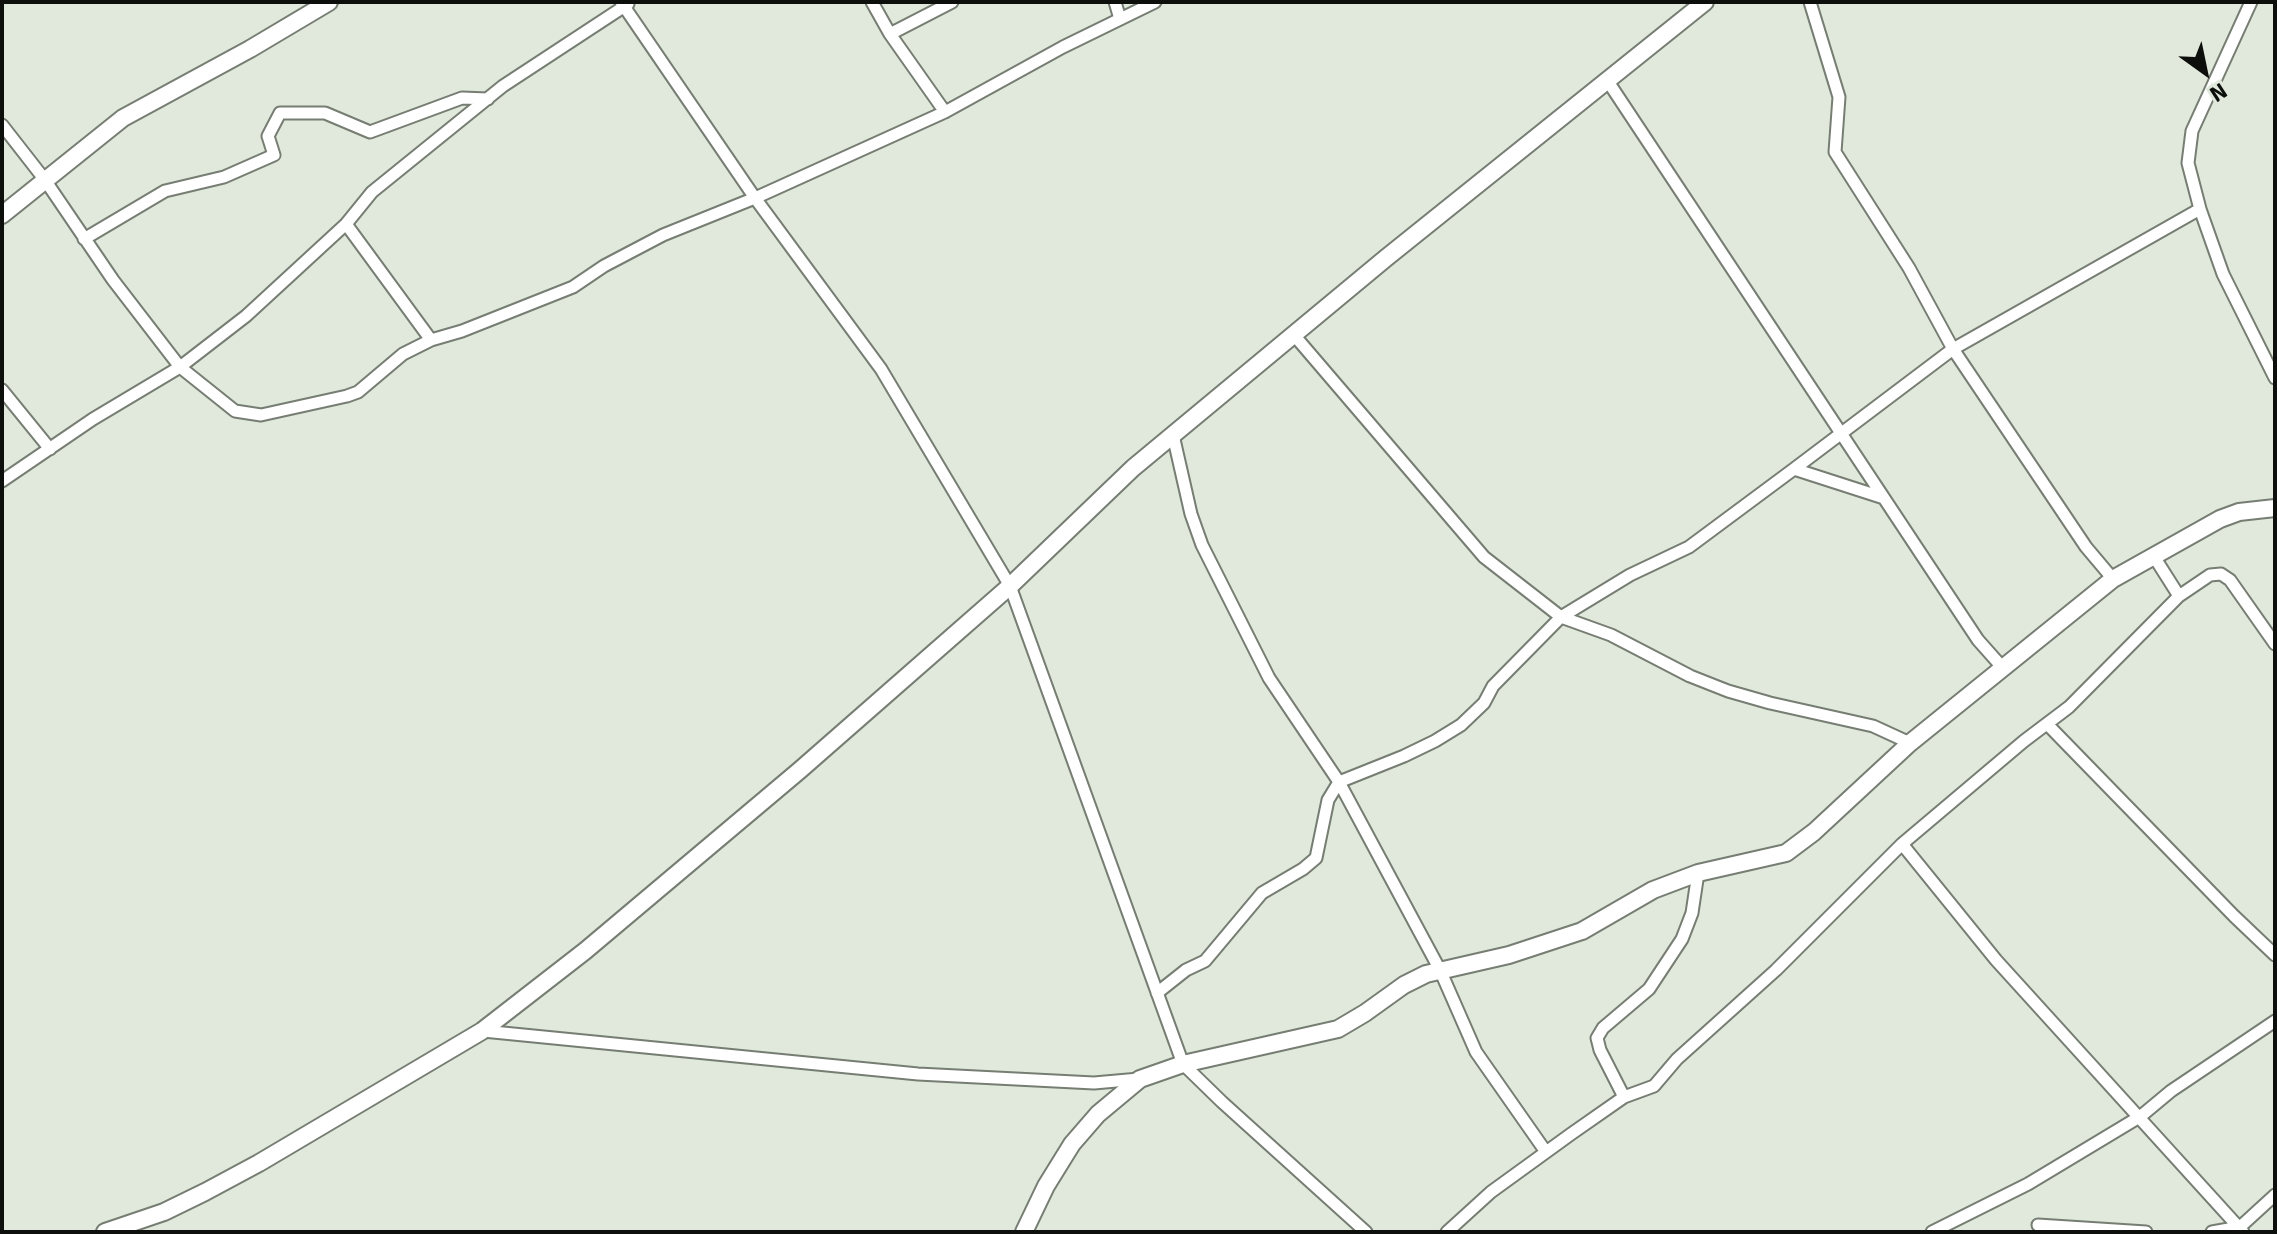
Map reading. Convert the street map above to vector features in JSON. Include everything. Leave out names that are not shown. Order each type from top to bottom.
[{"type":"street","points":[[2,215],[135,110],[250,49],[329,2]]},
{"type":"street","points":[[872,2],[890,34],[945,112]]},
{"type":"street","points":[[890,34],[952,2]]},
{"type":"street","points":[[1115,2],[1120,19]]},
{"type":"street","points":[[2,125],[180,367],[223,404],[235,411],[261,415],[358,392],[403,354],[431,340],[462,331],[573,287],[604,266],[663,235],[755,198],[945,112],[1155,2]]},
{"type":"street","points":[[105,1232],[164,1212],[232,1177],[482,1031],[585,951],[800,770],[1010,586],[1133,468],[1705,2]]},
{"type":"street","points":[[1810,2],[1839,97],[1835,152],[1909,268],[1953,349],[2070,524],[2113,579]]},
{"type":"street","points":[[2251,2],[2192,131],[2188,163],[2223,274],[2275,378]]},
{"type":"street","points":[[2,481],[93,419],[180,367],[246,316],[346,224],[372,192],[488,99],[625,3],[755,198],[881,369],[1010,586],[1183,1064],[1366,1232]]},
{"type":"street","points":[[1607,80],[1978,640],[2002,667]]},
{"type":"street","points":[[84,239],[165,191],[224,177],[274,155],[268,136],[280,113],[325,113],[370,132],[462,98],[488,99]]},
{"type":"street","points":[[1157,993],[1186,970],[1205,961],[1262,893],[1316,858],[1328,800],[1339,782],[1404,756],[1461,725],[1484,703],[1493,686],[1561,617],[1630,575],[1689,547],[1953,349],[2200,209]]},
{"type":"street","points":[[346,224],[431,340]]},
{"type":"street","points":[[1294,335],[1484,557],[1561,617],[1611,635],[1690,676],[1728,691],[1873,726],[1910,743]]},
{"type":"street","points":[[2,390],[50,449]]},
{"type":"street","points":[[1173,435],[1191,514],[1202,545],[1269,678],[1339,782],[1440,970],[1480,1060],[1546,1152]]},
{"type":"street","points":[[1794,469],[1884,498]]},
{"type":"street","points":[[482,1031],[918,1074],[1094,1083],[1140,1079],[1183,1064],[1338,1029],[1404,985],[1440,970],[1509,955],[1582,931],[1653,890],[1698,873],[1773,857],[1798,846],[1910,743],[2113,579],[2220,519],[2239,512],[2275,508]]},
{"type":"street","points":[[2153,555],[2179,596]]},
{"type":"street","points":[[1447,1232],[1491,1192],[1546,1152],[1624,1097],[1654,1086],[1677,1059],[1776,970],[1902,844],[2024,741],[2048,725],[2111,668],[2179,596],[2210,575],[2221,574],[2230,580],[2275,644]]},
{"type":"street","points":[[2048,725],[2275,955]]},
{"type":"street","points":[[1902,844],[1996,960],[2242,1229]]},
{"type":"street","points":[[1624,1097],[1597,1038],[1603,1028],[1649,989],[1682,939],[1692,913],[1698,873]]},
{"type":"street","points":[[1932,1232],[2028,1184],[2141,1116],[2171,1091],[2275,1021]]},
{"type":"street","points":[[1024,1232],[1046,1186],[1072,1144],[1098,1114],[1140,1079]]},
{"type":"street","points":[[2212,1232],[2242,1229],[2275,1195]]},
{"type":"street","points":[[2038,1225],[2146,1232]]}]
